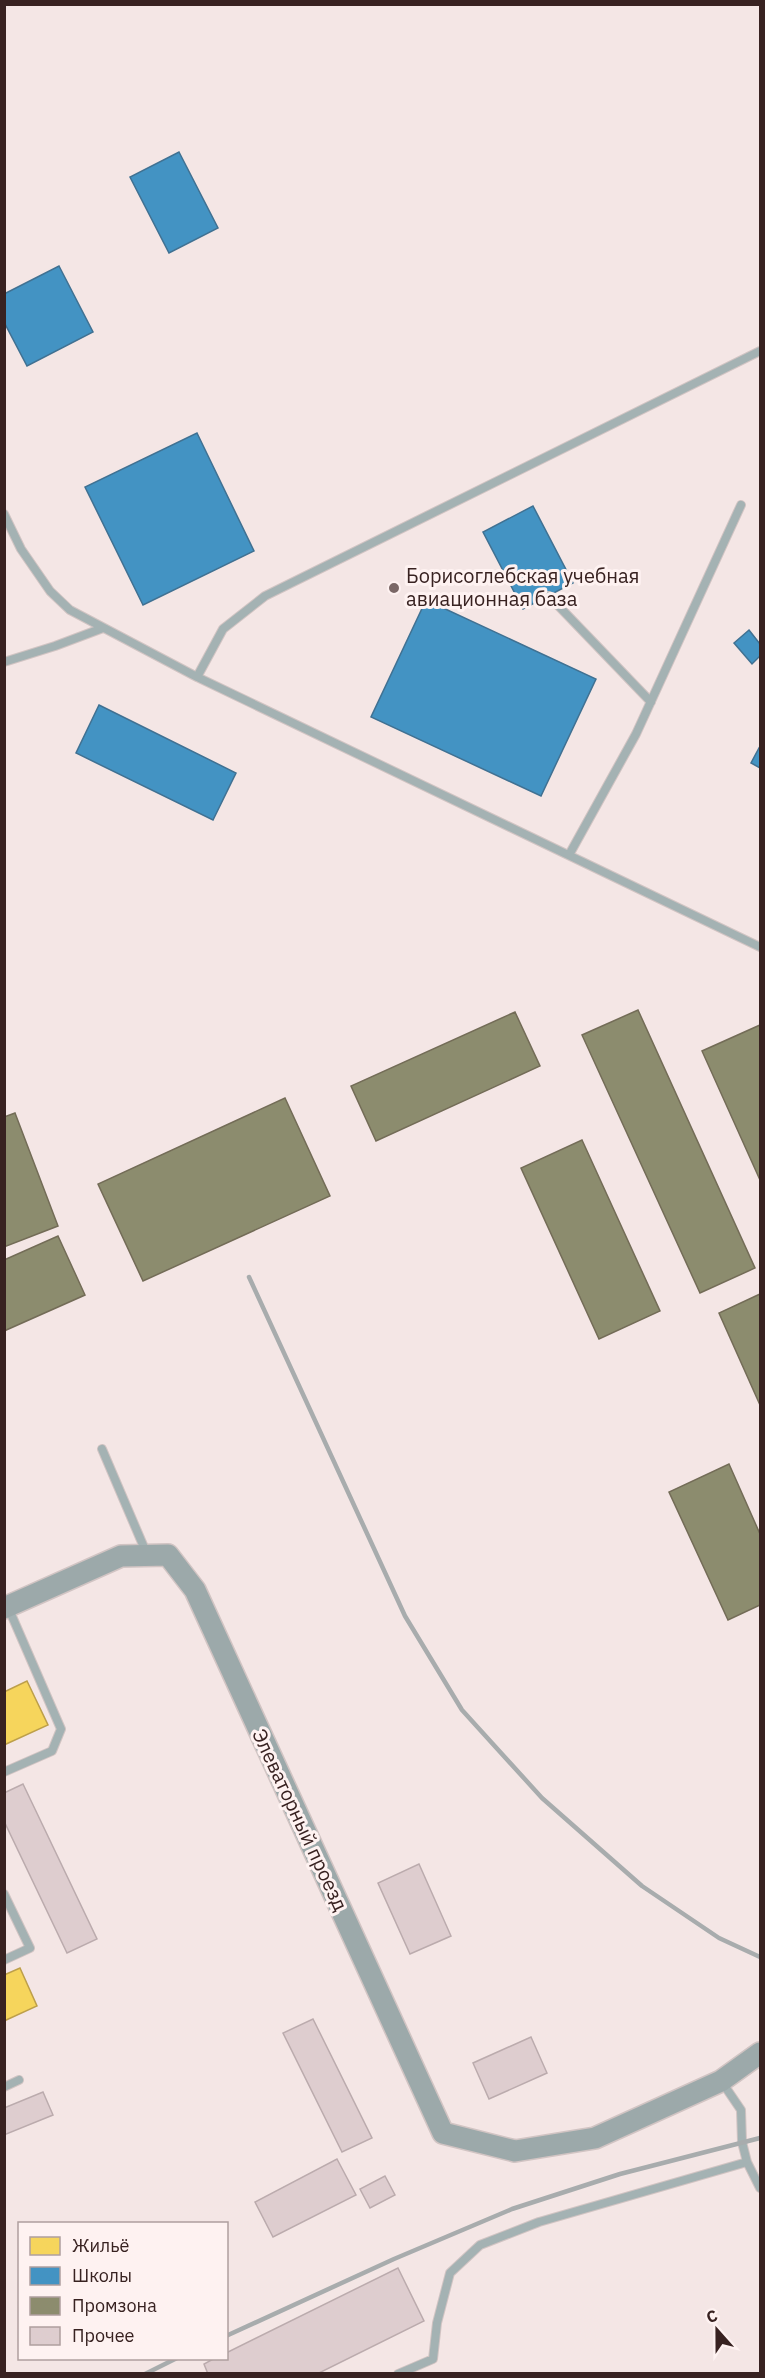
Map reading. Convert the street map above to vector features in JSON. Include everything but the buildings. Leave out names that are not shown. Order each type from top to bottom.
[{"type":"street","name":"Элеваторный проезд","points":[[6,1608],[121,1556],[168,1555],[195,1590],[443,2133],[515,2151],[596,2138],[722,2081]]},
{"type":"street","points":[[722,2081],[760,2053]]},
{"type":"lane","points":[[198,677],[223,629],[265,596],[760,351]]},
{"type":"lane","points":[[569,855],[636,734],[741,506]]},
{"type":"lane","points":[[4,514],[21,549],[50,591],[70,610],[198,677],[760,947]]},
{"type":"lane","points":[[549,596],[651,702]]},
{"type":"lane","points":[[4,662],[103,628]]},
{"type":"lane","points":[[102,1449],[148,1555]]},
{"type":"lane","points":[[4,1772],[52,1751],[61,1729],[6,1608]]},
{"type":"lane","points":[[4,1894],[30,1948],[4,1960]]},
{"type":"lane","points":[[4,2087],[20,2080]]},
{"type":"lane","points":[[722,2081],[741,2110],[742,2142],[747,2162],[760,2188]]},
{"type":"lane","points":[[398,2373],[433,2359],[437,2323],[450,2272],[480,2245],[538,2222],[747,2162]]},
{"type":"railway","points":[[249,1277],[405,1616],[462,1710],[542,1798],[642,1886],[719,1938],[760,1957]]},
{"type":"railway","points":[[228,2335],[394,2259],[512,2209],[620,2174],[760,2138]]},
{"type":"railway","points":[[145,2374],[173,2360]]},
{"type":"place","name":"Борисоглебская учебная авиационная база","points":[[394,588]]}]
